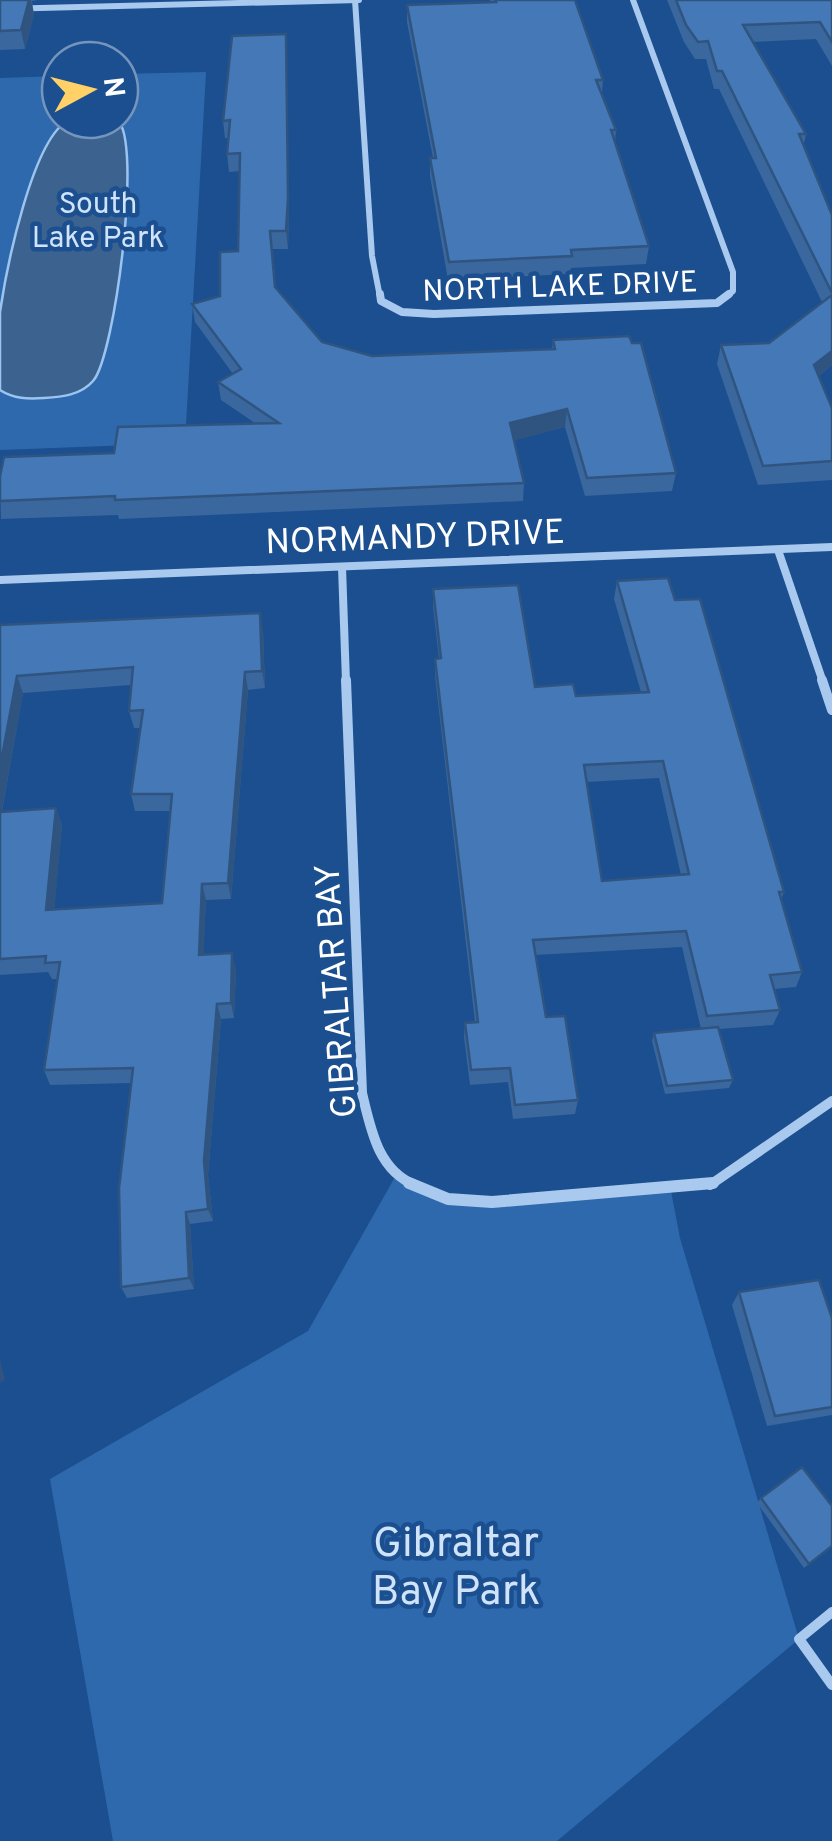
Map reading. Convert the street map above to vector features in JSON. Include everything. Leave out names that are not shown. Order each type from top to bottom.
[{"type":"street","name":"NORTH LAKE DRIVE","points":[[358,0],[373,268],[381,302],[402,312],[434,314],[718,303],[733,291],[733,272],[633,0]]},
{"type":"street","points":[[0,9],[358,0]]},
{"type":"street","name":"NORMANDY DRIVE","points":[[0,580],[832,548]]},
{"type":"street","points":[[778,550],[832,710]]},
{"type":"street","name":"GIBRALTAR BAY","points":[[342,567],[362,1093],[372,1136],[395,1178],[448,1200],[492,1202],[710,1186],[832,1102]]},
{"type":"lane","points":[[832,1612],[799,1638],[832,1684]]},
{"type":"green space","name":"South Lake Park","points":[[206,72],[185,443],[0,450],[0,78],[40,77],[40,140],[140,140],[140,74]]},
{"type":"green space","name":"Gibraltar Bay Park","points":[[395,1177],[448,1199],[671,1191],[680,1238],[799,1639],[557,1841],[113,1841],[50,1479],[308,1331]]},
{"type":"shaded area","points":[[51,140],[124,140],[127,204],[110,333],[93,381],[71,394],[21,398],[0,390],[0,312],[23,207]]},
{"type":"building","points":[[0,0],[29,0],[21,30],[0,31]]},
{"type":"building","points":[[575,0],[603,80],[596,80],[616,130],[611,130],[649,246],[571,250],[572,256],[449,262],[430,158],[436,158],[407,5]]},
{"type":"building","points":[[676,0],[832,0],[832,42],[820,22],[743,25],[806,134],[799,134],[832,215],[832,293],[722,71],[717,71],[708,41],[698,42]]},
{"type":"building","points":[[286,34],[288,197],[286,231],[270,231],[275,287],[322,342],[372,356],[555,349],[553,340],[629,336],[632,343],[641,343],[676,473],[587,478],[567,409],[510,423],[524,483],[0,501],[4,457],[114,453],[118,427],[279,423],[218,382],[241,369],[192,304],[220,296],[220,252],[238,251],[240,153],[227,154],[230,120],[223,121],[232,36]]},
{"type":"building","points":[[832,295],[832,351],[814,365],[832,408],[832,461],[763,466],[721,345],[769,343]]},
{"type":"building","points":[[668,578],[675,600],[700,599],[784,892],[779,892],[802,972],[770,975],[780,1010],[707,1016],[686,931],[533,940],[546,1017],[565,1016],[578,1100],[515,1105],[510,1068],[471,1070],[465,1023],[478,1022],[435,659],[441,658],[433,589],[518,585],[535,687],[573,684],[576,696],[649,692],[617,581]],"holes":[[[663,761],[689,874],[602,881],[584,765]]]},
{"type":"building","points":[[260,613],[262,671],[245,672],[228,883],[202,884],[199,955],[232,953],[231,1003],[217,1004],[204,1161],[208,1209],[186,1212],[189,1278],[121,1287],[119,1188],[133,1068],[44,1070],[60,962],[45,963],[46,956],[0,959],[0,812],[56,808],[46,910],[162,903],[172,794],[131,794],[143,710],[129,711],[133,667],[17,676],[0,767],[0,625]]},
{"type":"building","points":[[718,1027],[733,1080],[667,1086],[654,1033]]},
{"type":"building","points":[[819,1280],[832,1318],[832,1407],[775,1416],[739,1292]]},
{"type":"building","points":[[802,1467],[832,1506],[832,1546],[809,1564],[761,1498]]}]
